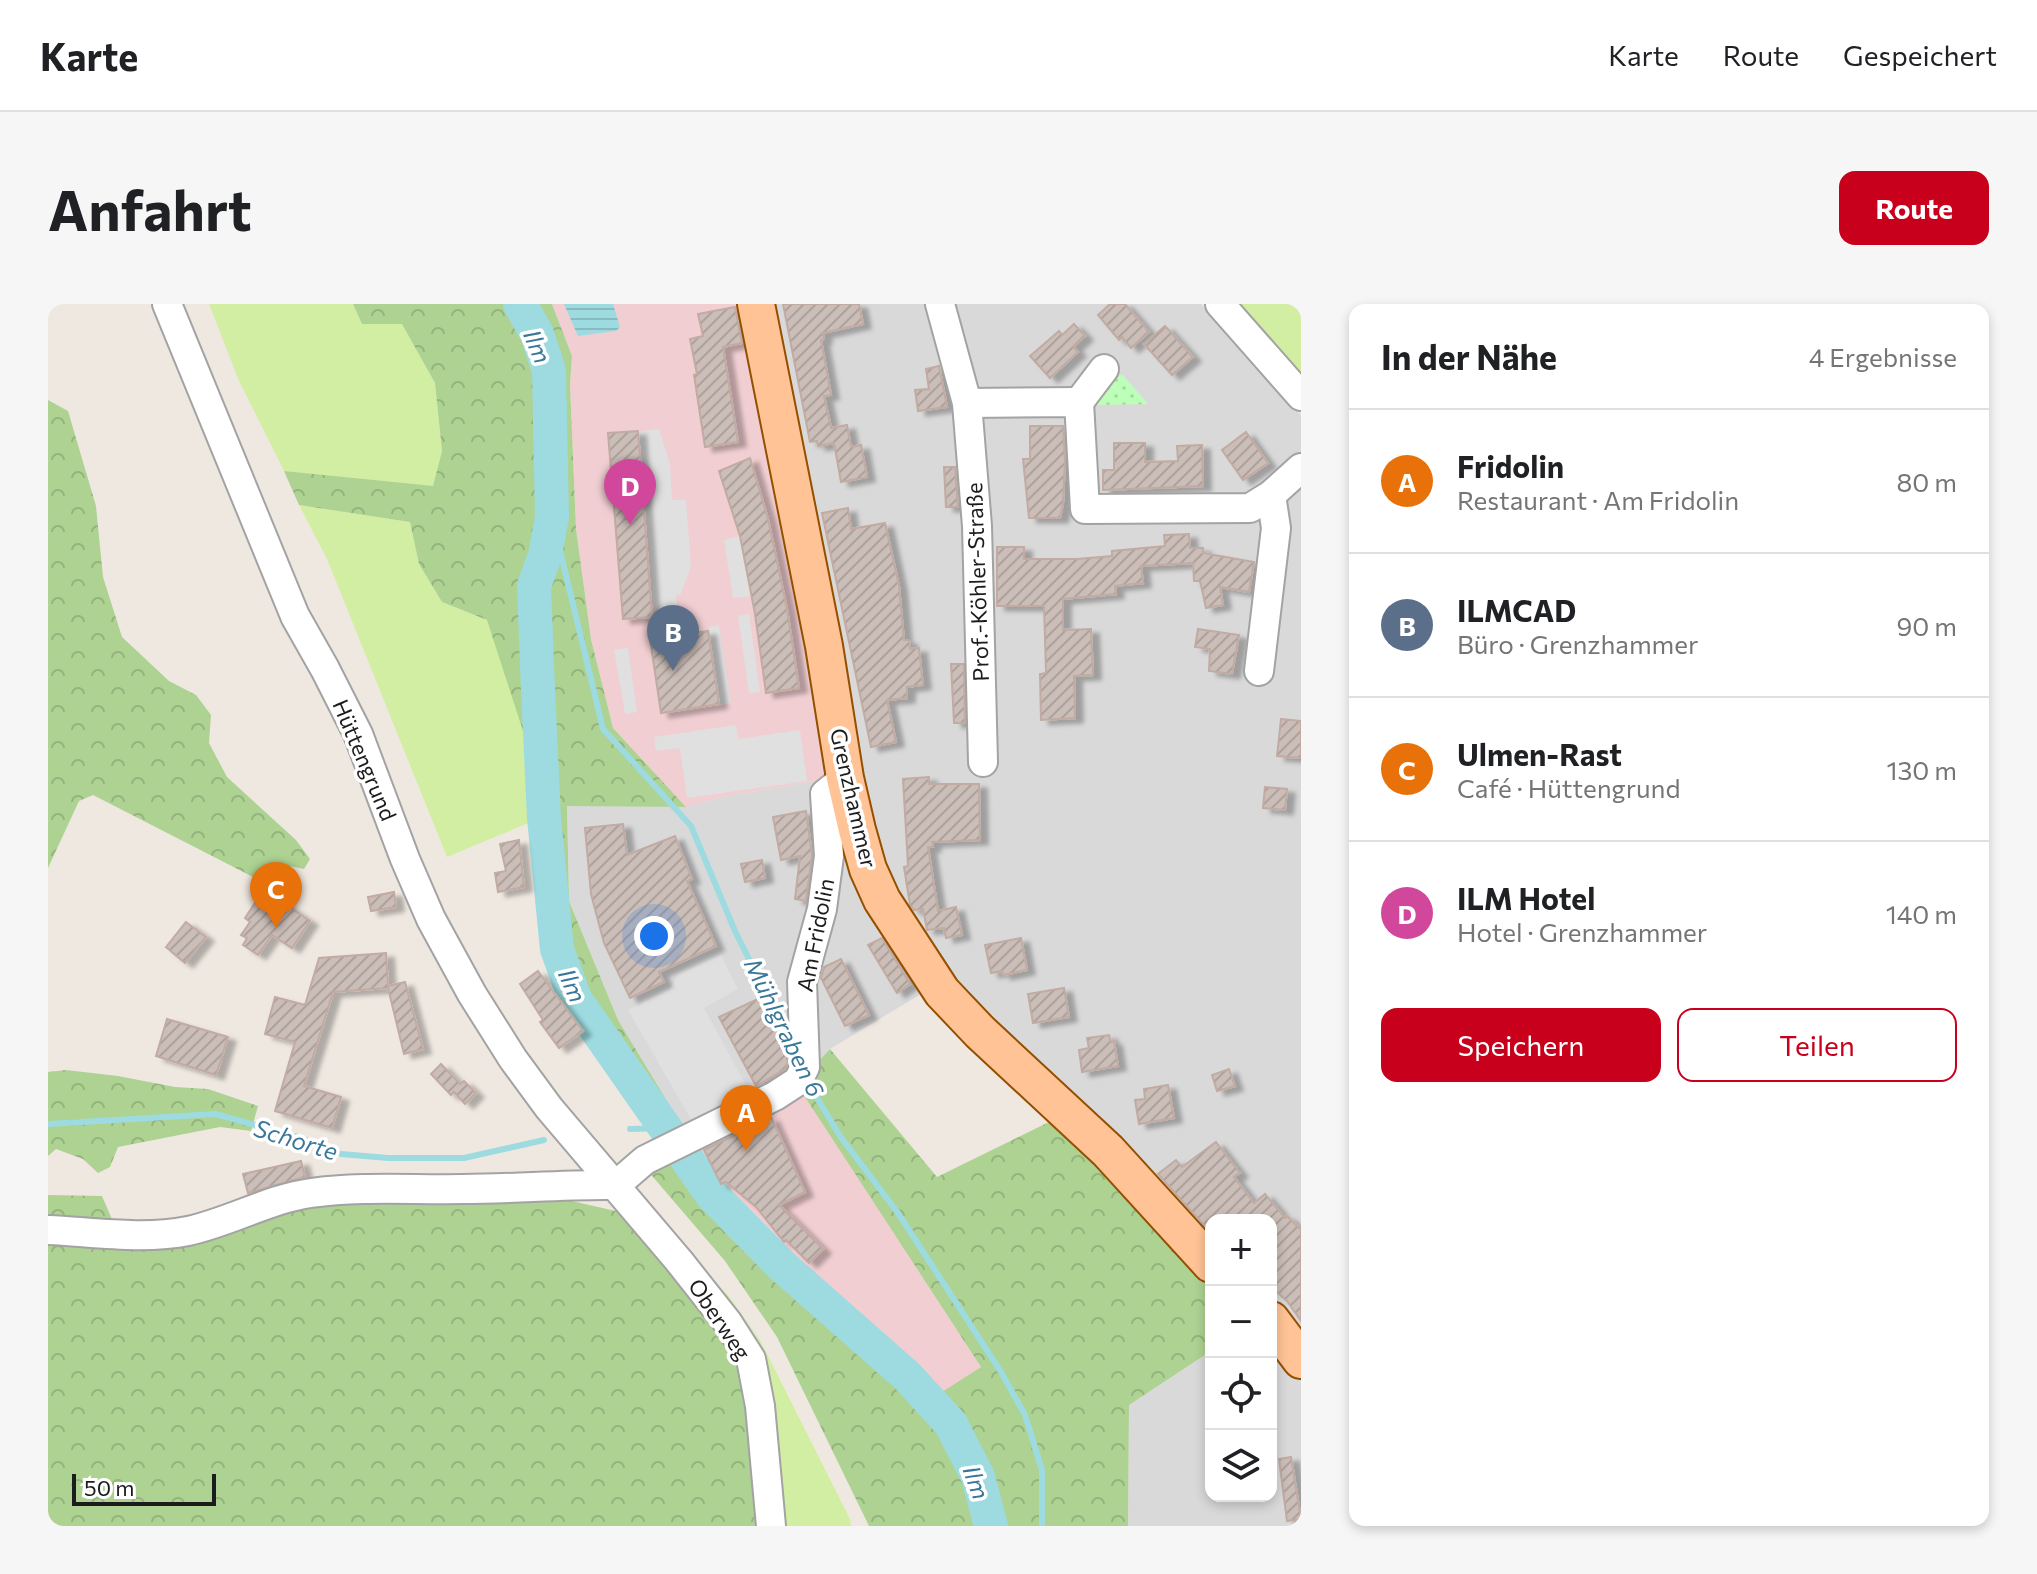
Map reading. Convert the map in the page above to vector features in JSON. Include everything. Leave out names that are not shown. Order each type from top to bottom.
[{"type":"main road","name":"Grenzhammer","points":[[756,304],[824,646],[845,778],[860,843],[882,900],[942,992],[980,1032],[1108,1151],[1205,1257]]},
{"type":"main road","points":[[1277,1328],[1301,1360]]},
{"type":"street","name":"Hüttengrund","points":[[167,304],[295,616],[358,734],[431,919],[472,994],[513,1059],[549,1108],[616,1185]]},
{"type":"street","name":"Prof.-Köhler-Straße","points":[[940,304],[967,403],[977,526],[983,762]]},
{"type":"street","points":[[1220,304],[1301,396]]},
{"type":"street","points":[[1104,369],[1079,402],[1085,509],[1250,508],[1271,495],[1301,468]]},
{"type":"street","points":[[967,403],[1079,402]]},
{"type":"street","points":[[1259,671],[1276,528],[1271,495]]},
{"type":"street","name":"Am Fridolin","points":[[616,1185],[645,1160],[775,1096],[802,1074],[802,982],[815,939],[829,856],[825,794],[845,778]]},
{"type":"street","points":[[48,1230],[157,1234],[189,1231],[277,1201],[307,1193],[337,1190],[616,1185]]},
{"type":"street","name":"Oberweg","points":[[616,1185],[728,1323],[751,1359],[760,1406],[771,1526]]},
{"type":"shaded area","points":[[552,304],[743,304],[808,648],[826,779],[722,797],[686,807],[613,728],[591,639],[576,529],[570,384],[572,356]]},
{"type":"shaded area","points":[[769,304],[1201,304],[1301,415],[1301,1526],[1128,1526],[1129,1405],[1205,1355],[1205,1502],[1277,1502],[1277,1214],[1205,1214],[1205,1241],[964,996],[873,866]]},
{"type":"shaded area","points":[[659,429],[670,464],[672,500],[686,500],[691,566],[681,594],[676,595],[678,614],[654,617],[639,431]]},
{"type":"shaded area","points":[[740,536],[752,596],[733,598],[724,540]]},
{"type":"shaded area","points":[[749,614],[760,692],[749,693],[738,616]]},
{"type":"shaded area","points":[[719,625],[731,703],[720,705],[709,627]]},
{"type":"shaded area","points":[[628,648],[637,712],[625,714],[614,650]]},
{"type":"shaded area","points":[[736,725],[738,739],[800,730],[807,781],[687,798],[680,748],[656,751],[654,737]]},
{"type":"shaded area","points":[[826,779],[845,856],[874,921],[921,994],[830,1049],[814,1066],[687,1134],[618,1020],[569,901],[567,805],[686,807],[722,797]]},
{"type":"shaded area","points":[[721,955],[738,989],[704,1008],[754,1100],[696,1128],[628,1010],[669,990],[678,975]]},
{"type":"shaded area","points":[[801,1091],[981,1367],[939,1395],[787,1259],[706,1200],[689,1147]]},
{"type":"green space","points":[[209,304],[353,304],[362,324],[402,323],[435,383],[442,451],[433,487],[284,471],[239,381]]},
{"type":"green space","points":[[353,304],[552,304],[572,356],[570,384],[576,529],[591,639],[613,728],[686,807],[567,806],[569,901],[618,1020],[687,1134],[656,1141],[565,992],[552,962],[542,880],[532,737],[523,731],[487,620],[442,602],[419,564],[410,522],[299,505],[284,471],[433,486],[442,451],[435,383],[402,324],[362,324]]},
{"type":"green space","points":[[1230,304],[1301,304],[1301,383]]},
{"type":"green space","points":[[1122,374],[1148,404],[1095,405],[1094,399]]},
{"type":"green space","points":[[48,400],[68,411],[96,506],[103,577],[122,637],[169,681],[196,695],[211,715],[209,743],[227,777],[296,840],[310,859],[304,869],[279,864],[263,882],[93,795],[79,801],[48,868]]},
{"type":"green space","points":[[299,505],[410,522],[419,564],[442,602],[487,620],[532,737],[538,819],[447,857],[327,559]]},
{"type":"green space","points":[[830,1049],[937,1177],[1057,1118],[1205,1277],[1205,1355],[1129,1405],[1128,1526],[869,1526],[777,1337],[725,1261],[647,1170],[689,1147],[706,1200],[787,1259],[939,1394],[981,1367],[801,1091],[814,1066]]},
{"type":"green space","points":[[66,1070],[208,1089],[258,1106],[251,1131],[220,1127],[118,1147],[110,1167],[98,1173],[83,1159],[56,1149],[48,1156],[48,1072]]},
{"type":"green space","points":[[48,1195],[102,1196],[123,1245],[319,1200],[563,1199],[620,1212],[747,1365],[763,1526],[48,1526]]},
{"type":"green space","points":[[702,1270],[728,1295],[761,1342],[851,1526],[780,1526]]},
{"type":"water","points":[[564,304],[613,304],[620,327],[616,331],[578,336]]},
{"type":"building","points":[[783,304],[859,304],[863,324],[823,333],[824,339],[821,340],[831,395],[824,396],[831,428],[847,425],[851,447],[861,445],[867,477],[841,482],[834,443],[818,446],[817,441],[810,442]]},
{"type":"building","points":[[1110,304],[1125,304],[1149,332],[1131,348],[1122,337],[1119,340],[1098,315]]},
{"type":"building","points":[[735,307],[742,343],[723,347],[738,442],[705,447],[690,339],[703,336],[698,314]]},
{"type":"building","points":[[1074,324],[1085,336],[1073,347],[1078,352],[1050,378],[1030,356],[1059,331],[1062,335]]},
{"type":"building","points":[[1165,326],[1193,357],[1172,375],[1144,344]]},
{"type":"building","points":[[939,366],[947,407],[918,411],[915,390],[929,389],[926,369]]},
{"type":"building","points":[[1030,426],[1063,426],[1065,461],[1060,518],[1029,518],[1023,459],[1030,459]]},
{"type":"building","points":[[638,431],[652,617],[623,619],[608,433]]},
{"type":"building","points":[[1246,432],[1268,463],[1243,480],[1222,450]]},
{"type":"building","points":[[1114,443],[1145,443],[1145,462],[1178,461],[1177,446],[1202,445],[1203,486],[1103,490],[1103,470],[1114,470]]},
{"type":"building","points":[[750,458],[768,519],[787,609],[799,688],[766,693],[740,536],[719,471]]},
{"type":"building","points":[[944,467],[955,467],[958,507],[946,507]]},
{"type":"building","points":[[848,508],[851,529],[885,523],[899,586],[904,640],[909,640],[910,649],[919,648],[923,685],[907,687],[907,698],[887,700],[896,742],[871,747],[822,513]]},
{"type":"building","points":[[1189,534],[1190,548],[1203,548],[1203,553],[1254,562],[1249,592],[1220,587],[1223,605],[1206,608],[1200,581],[1194,581],[1193,563],[1141,566],[1143,583],[1115,586],[1116,594],[1063,599],[1063,630],[1091,629],[1093,675],[1074,676],[1075,718],[1041,720],[1040,674],[1046,673],[1044,606],[997,606],[997,547],[1024,547],[1024,559],[1077,559],[1112,556],[1112,551],[1165,546],[1164,535]]},
{"type":"building","points":[[1198,629],[1239,635],[1232,674],[1209,671],[1210,649],[1195,647]]},
{"type":"building","points":[[708,631],[719,704],[661,713],[650,639]]},
{"type":"building","points":[[951,664],[964,664],[965,723],[954,723]]},
{"type":"building","points":[[1281,719],[1301,721],[1301,758],[1277,756]]},
{"type":"building","points":[[929,777],[929,784],[979,784],[980,840],[932,842],[933,847],[928,847],[938,911],[956,907],[962,935],[946,938],[944,928],[927,930],[923,909],[914,910],[910,905],[904,867],[908,866],[903,779]]},
{"type":"building","points":[[1265,787],[1287,789],[1285,810],[1263,808]]},
{"type":"building","points":[[806,811],[812,855],[806,901],[795,899],[800,856],[781,860],[773,817]]},
{"type":"building","points":[[623,824],[627,855],[675,836],[692,879],[687,881],[716,946],[659,972],[664,982],[630,998],[604,943],[591,894],[585,828]]},
{"type":"building","points":[[519,840],[524,887],[498,892],[495,873],[506,871],[500,844]]},
{"type":"building","points":[[762,860],[765,878],[745,882],[741,864]]},
{"type":"building","points":[[264,889],[310,921],[292,948],[272,935],[258,955],[243,945],[247,938],[241,935],[250,922],[245,918]]},
{"type":"building","points":[[394,892],[396,907],[371,911],[368,897]]},
{"type":"building","points":[[186,922],[206,937],[185,963],[166,947]]},
{"type":"building","points":[[882,938],[910,984],[897,993],[868,945]]},
{"type":"building","points":[[1021,938],[1027,970],[1003,975],[1002,971],[991,973],[985,945]]},
{"type":"building","points":[[386,953],[388,986],[405,982],[423,1049],[404,1054],[388,988],[333,992],[304,1086],[341,1097],[332,1128],[275,1111],[295,1042],[265,1034],[275,997],[305,1005],[319,958]]},
{"type":"building","points":[[841,959],[869,1015],[845,1026],[821,978],[824,967]]},
{"type":"building","points":[[538,971],[583,1031],[559,1048],[540,1022],[543,1020],[520,984]]},
{"type":"building","points":[[1064,988],[1069,1017],[1033,1023],[1028,994]]},
{"type":"building","points":[[762,997],[781,1033],[788,1063],[785,1069],[756,1086],[719,1017]]},
{"type":"building","points":[[167,1019],[228,1037],[216,1075],[156,1056]]},
{"type":"building","points":[[1109,1035],[1111,1042],[1114,1041],[1118,1066],[1082,1072],[1079,1050],[1089,1048],[1087,1038]]},
{"type":"building","points":[[441,1064],[460,1084],[464,1081],[476,1093],[465,1104],[454,1092],[451,1095],[431,1074]]},
{"type":"building","points":[[1229,1069],[1235,1086],[1217,1091],[1212,1075]]},
{"type":"building","points":[[1168,1085],[1174,1118],[1139,1124],[1135,1100],[1145,1099],[1144,1089]]},
{"type":"building","points":[[771,1117],[805,1192],[779,1205],[823,1249],[809,1263],[786,1240],[784,1242],[756,1207],[726,1182],[721,1184],[704,1150]]},
{"type":"building","points":[[1216,1142],[1240,1173],[1234,1177],[1254,1203],[1265,1194],[1285,1218],[1287,1216],[1301,1230],[1301,1321],[1277,1292],[1277,1214],[1205,1214],[1205,1226],[1158,1174],[1176,1160],[1182,1167]]},
{"type":"building","points":[[301,1161],[305,1177],[248,1193],[243,1174]]},
{"type":"building","points":[[1291,1457],[1301,1519],[1287,1521],[1279,1459]]},
{"type":"waterway","name":"Ilm","points":[[520,304],[537,334],[549,371],[552,517],[545,555],[534,586],[538,690],[544,818],[557,949],[575,999],[712,1195],[781,1265],[907,1376],[951,1424],[978,1477],[991,1526]]},
{"type":"waterway","name":"Mühlgraben 6","points":[[552,517],[603,729],[691,826],[735,931],[793,1047]]},
{"type":"waterway","name":"Mühlgraben 6","points":[[808,1083],[840,1136],[898,1213],[1001,1372],[1025,1415],[1042,1470],[1042,1526]]},
{"type":"waterway","name":"Schorte","points":[[48,1124],[216,1114],[301,1138],[341,1154],[388,1158],[464,1158],[544,1140]]},
{"type":"waterway","name":"Schorte","points":[[630,1129],[665,1128]]},
{"type":"place","name":"ILM Hotel","points":[[630,525]]},
{"type":"place","name":"ILMCAD","points":[[673,671]]},
{"type":"place","name":"Ulmen-Rast","points":[[276,928]]},
{"type":"place","name":"Fridolin","points":[[746,1151]]}]
